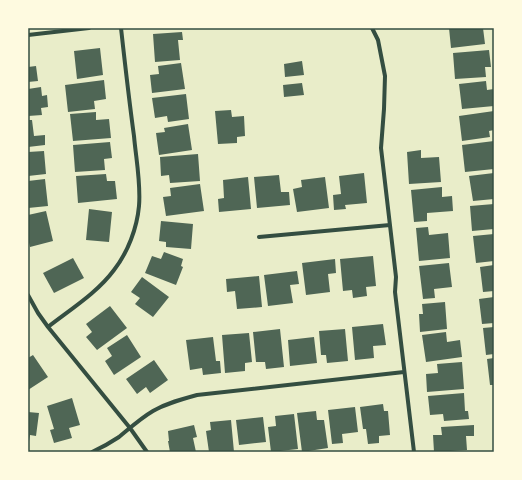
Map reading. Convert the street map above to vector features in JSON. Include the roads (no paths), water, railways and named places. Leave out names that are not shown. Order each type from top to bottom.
[{"type":"street","points":[[28,35],[89,28]]},
{"type":"street","points":[[48,327],[97,289],[107,279],[115,269],[128,245],[137,220],[139,206],[138,178],[121,28]]},
{"type":"street","points":[[372,28],[378,40],[385,76],[381,148],[396,277],[395,292],[414,452]]},
{"type":"street","points":[[259,237],[390,225]]},
{"type":"street","points":[[28,295],[48,327],[130,428],[147,452]]},
{"type":"street","points":[[92,452],[117,438],[154,410],[197,395],[404,372]]}]
